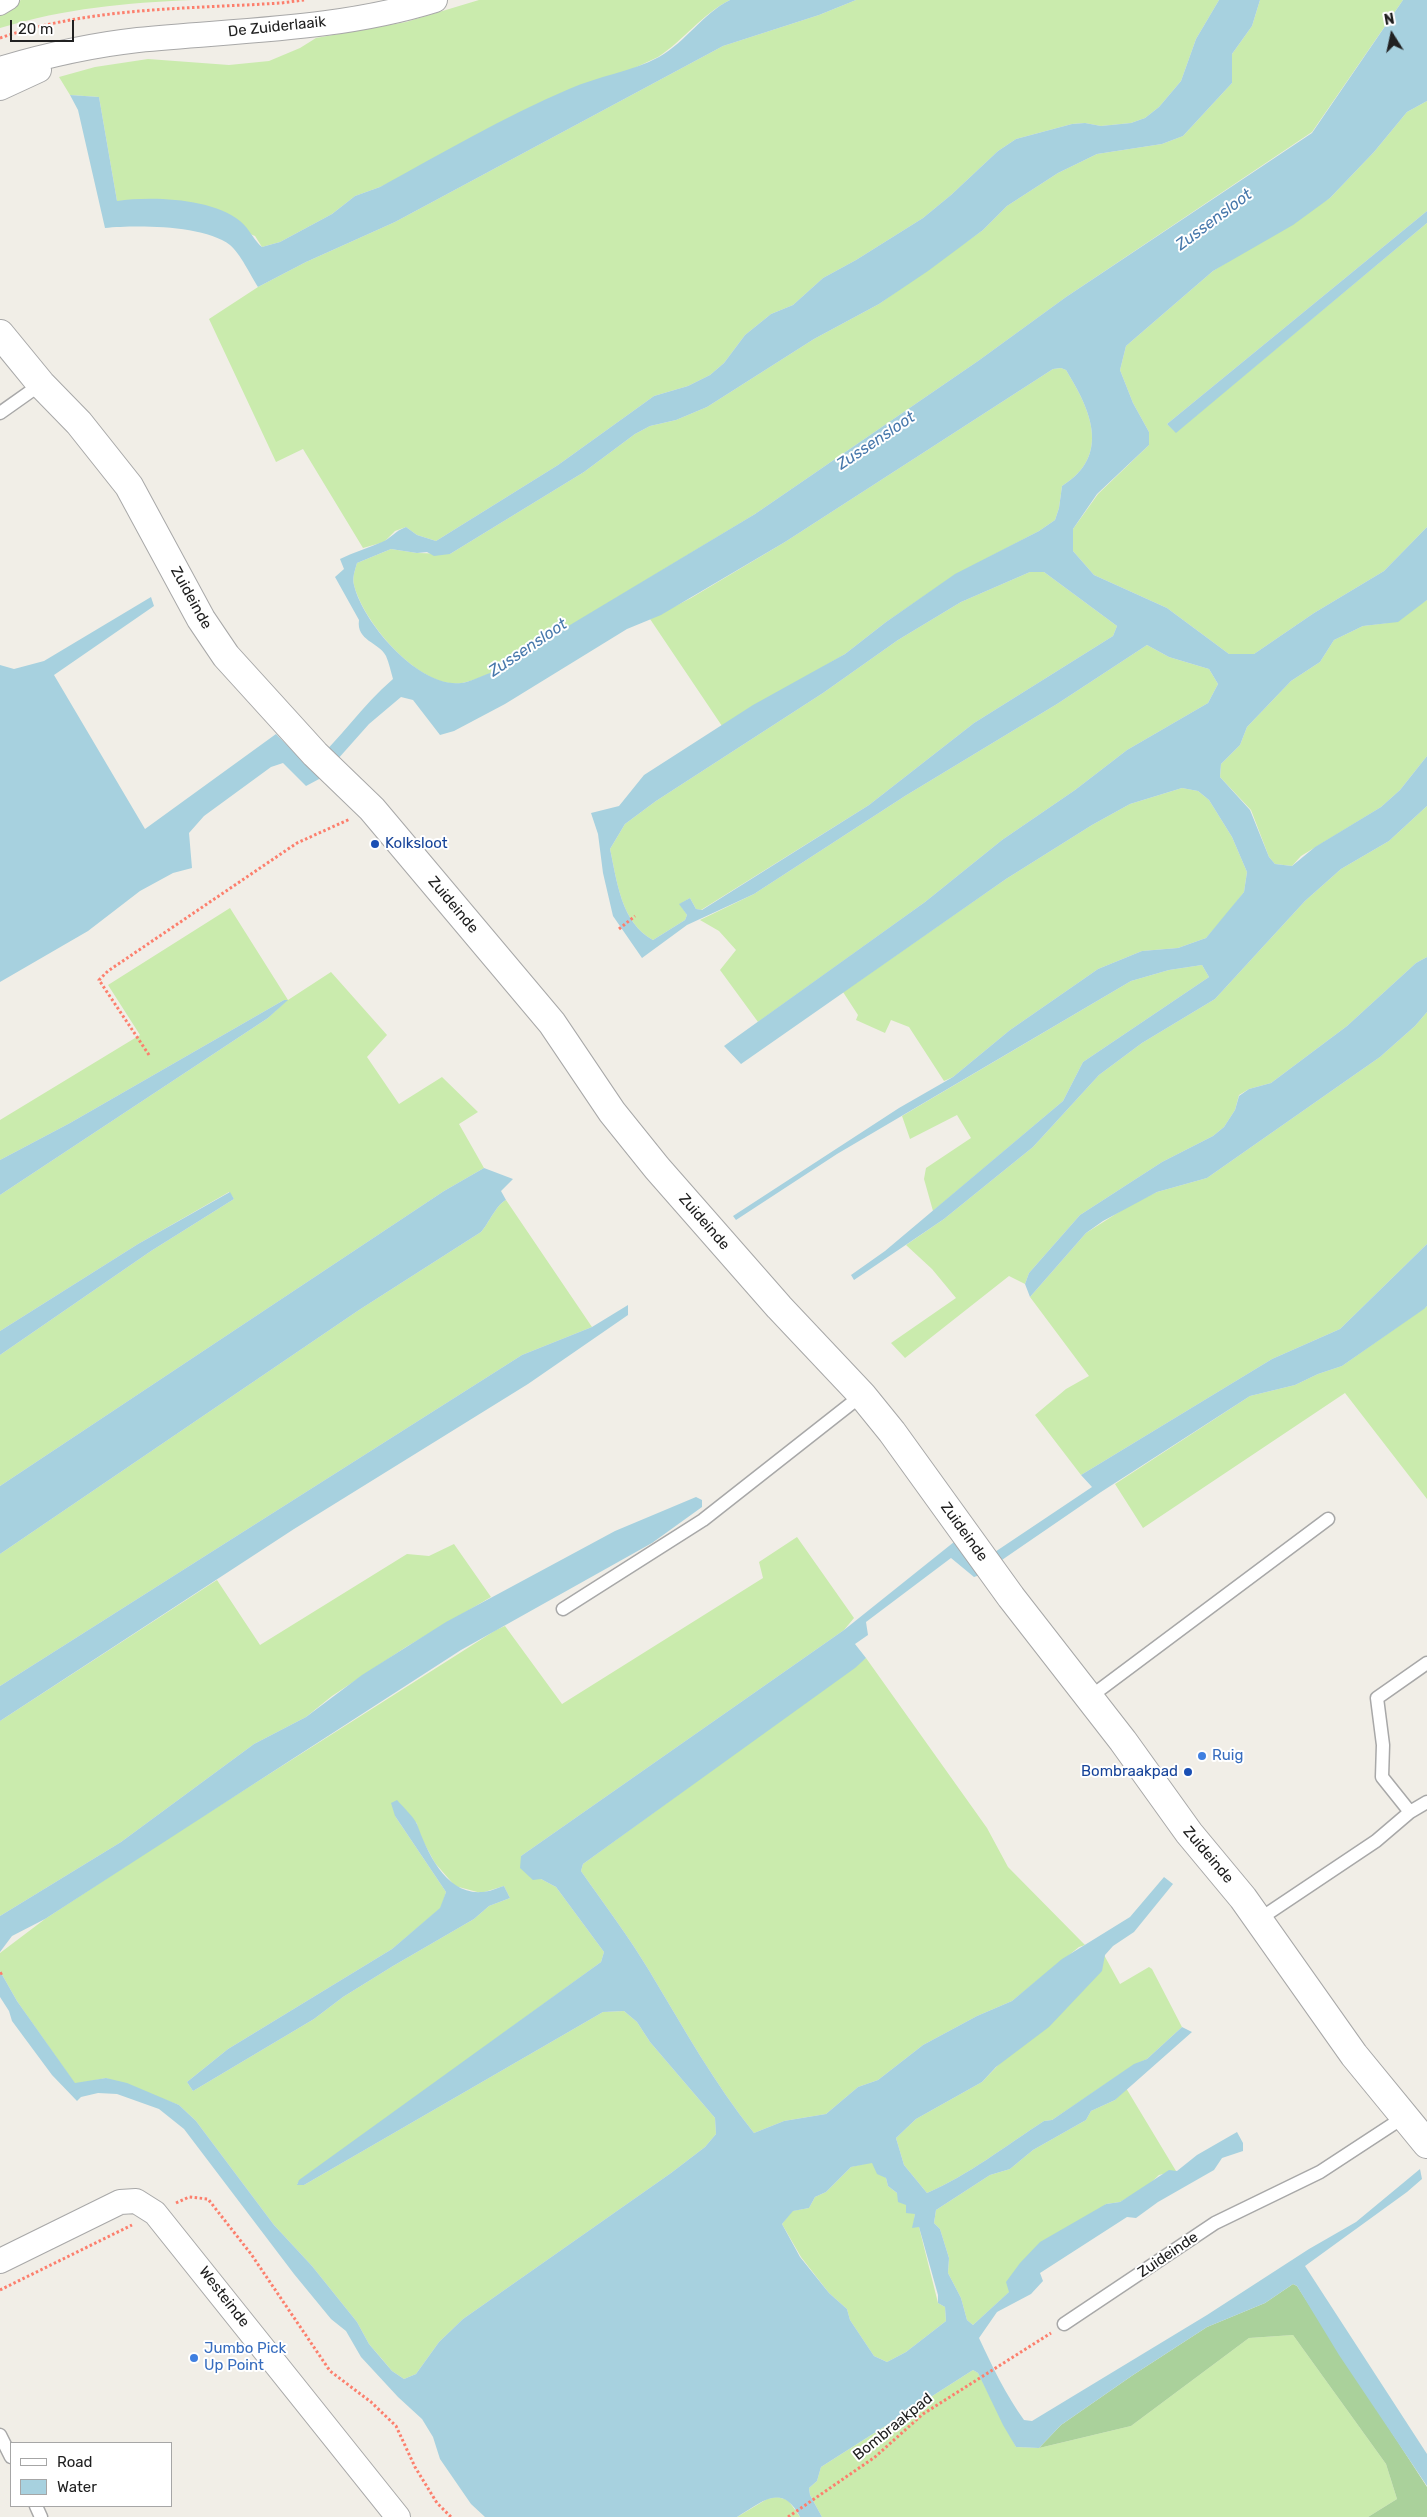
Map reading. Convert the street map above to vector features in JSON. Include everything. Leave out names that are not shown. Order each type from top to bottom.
[{"type":"street","points":[[0,6],[10,0]]},
{"type":"street","name":"De Zuiderlaaik","points":[[0,69],[118,43],[283,29],[387,13],[435,0]]},
{"type":"street","name":"De Zuiderlaaik","points":[[0,88],[51,65],[118,43]]},
{"type":"street","name":"Zuideinde","points":[[0,334],[41,384],[79,423],[129,486],[202,620],[226,656],[315,754],[372,809],[552,1022],[612,1112],[657,1168],[779,1307],[862,1394],[987,1563],[1090,1697],[1189,1833],[1234,1886],[1354,2055],[1427,2144]]},
{"type":"street","points":[[0,2260],[120,2202],[146,2207]]},
{"type":"street","name":"Westeinde","points":[[146,2207],[398,2517]]},
{"type":"lane","points":[[0,413],[41,384]]},
{"type":"lane","points":[[562,1609],[703,1520],[862,1394]]},
{"type":"lane","points":[[1090,1697],[1328,1518]]},
{"type":"lane","points":[[1410,1812],[1382,1777],[1383,1745],[1377,1698],[1427,1663]]},
{"type":"lane","points":[[1258,1920],[1376,1841],[1410,1812],[1427,1802]]},
{"type":"lane","name":"Zuideinde","points":[[1064,2324],[1215,2224],[1320,2172],[1404,2117]]},
{"type":"lane","points":[[0,2435],[10,2455]]},
{"type":"path","name":"De Zuiderlaaik","points":[[0,38],[37,26],[110,13],[304,0]]},
{"type":"path","points":[[149,1055],[99,980],[108,971],[297,843],[372,809]]},
{"type":"path","points":[[619,929],[635,916]]},
{"type":"path","points":[[0,1974],[4,1972]]},
{"type":"path","points":[[0,2290],[146,2207],[189,2197],[208,2199],[251,2254],[330,2371],[371,2402],[396,2426],[415,2468],[437,2503],[451,2517]]},
{"type":"path","name":"Bombraakpad","points":[[788,2517],[820,2497],[875,2457],[923,2414],[1064,2324]]},
{"type":"green space","points":[[21,0],[193,0],[143,3],[72,11],[0,28],[0,12]]},
{"type":"green space","points":[[479,0],[730,0],[711,12],[658,57],[380,187],[355,196],[332,214],[280,242],[262,247],[255,236],[168,200],[117,201],[99,97],[70,95],[59,77],[95,67],[148,59],[229,65],[269,61],[300,48],[316,38],[406,22]]},
{"type":"green space","points":[[856,0],[1219,0],[1196,39],[1181,81],[1159,107],[1145,118],[1131,123],[1101,126],[1085,123],[1072,124],[1016,139],[998,151],[951,195],[923,218],[856,260],[823,278],[793,305],[771,314],[745,335],[724,363],[710,375],[688,386],[654,396],[558,465],[436,541],[417,535],[406,527],[395,531],[384,542],[363,548],[303,449],[276,462],[209,319],[258,287],[306,262],[395,222],[723,46],[819,15]]},
{"type":"green space","points":[[1260,0],[1403,0],[1312,132],[1066,297],[978,361],[755,514],[524,654],[494,671],[470,681],[462,683],[446,682],[429,676],[396,651],[381,634],[369,617],[354,585],[357,563],[391,549],[417,553],[450,554],[584,472],[635,434],[650,426],[676,420],[707,407],[814,339],[879,304],[983,230],[1007,206],[1058,173],[1097,154],[1162,144],[1183,136],[1232,83],[1232,54],[1252,26]]},
{"type":"green space","points":[[1427,101],[1427,211],[1167,424],[1176,432],[1427,223],[1427,527],[1384,571],[1314,613],[1254,654],[1229,654],[1167,608],[1094,575],[1073,551],[1073,529],[1098,494],[1149,445],[1149,432],[1133,403],[1120,370],[1126,346],[1213,271],[1330,198],[1374,152],[1407,112]]},
{"type":"green space","points":[[1061,368],[1066,370],[1083,400],[1092,431],[1092,446],[1087,460],[1078,474],[1062,486],[1055,520],[1039,531],[955,575],[886,622],[845,654],[722,726],[650,619],[691,598],[785,542],[1053,369]]},
{"type":"green space","points":[[1030,572],[1044,572],[1117,626],[1113,636],[974,723],[869,805],[701,910],[696,909],[690,898],[680,904],[687,915],[685,920],[653,940],[642,933],[627,912],[622,900],[610,849],[625,824],[656,801],[823,693],[898,640],[961,602]]},
{"type":"green space","points":[[1427,600],[1427,756],[1400,790],[1381,807],[1301,856],[1292,866],[1275,864],[1269,857],[1251,810],[1220,777],[1221,764],[1240,745],[1247,727],[1291,681],[1320,662],[1334,640],[1363,626],[1387,623]]},
{"type":"green space","points":[[1147,645],[1169,657],[1209,669],[1218,684],[1208,703],[1127,750],[1075,790],[1002,840],[925,902],[758,1022],[720,970],[736,950],[719,931],[700,920],[754,894],[905,796],[1057,704]]},
{"type":"green space","points":[[1182,788],[1198,791],[1209,800],[1232,837],[1247,872],[1244,892],[1206,938],[1178,948],[1142,951],[1098,969],[1010,1030],[953,1077],[944,1081],[909,1027],[891,1020],[885,1033],[856,1020],[858,1015],[843,992],[1006,879],[1092,825],[1130,804]]},
{"type":"green space","points":[[1427,806],[1427,957],[1416,963],[1347,1026],[1271,1083],[1249,1089],[1239,1095],[1235,1110],[1224,1127],[1213,1136],[1162,1162],[1080,1215],[1029,1273],[1025,1284],[1009,1276],[905,1358],[891,1343],[956,1298],[932,1269],[906,1245],[944,1219],[1033,1147],[1099,1075],[1142,1043],[1215,999],[1305,901],[1341,869],[1389,841]]},
{"type":"green space","points":[[230,908],[288,1000],[331,972],[387,1035],[367,1057],[399,1104],[442,1077],[478,1112],[459,1124],[484,1168],[444,1191],[0,1486],[0,1355],[151,1251],[234,1199],[229,1192],[138,1244],[0,1331],[0,1195],[268,1018],[287,1000],[70,1123],[0,1160],[0,1120],[140,1035],[108,985]]},
{"type":"green space","points":[[1202,965],[1209,977],[1083,1062],[1063,1101],[933,1211],[924,1179],[926,1168],[971,1138],[957,1115],[910,1139],[902,1116],[1131,981],[1169,970]]},
{"type":"green space","points":[[1427,1012],[1427,1244],[1340,1329],[1272,1359],[1081,1475],[1035,1415],[1066,1389],[1089,1376],[1030,1297],[1086,1233],[1130,1205],[1157,1192],[1207,1178],[1380,1057],[1415,1026]]},
{"type":"green space","points":[[506,1200],[592,1327],[522,1355],[0,1686],[0,1554],[359,1310],[481,1232],[502,1202]]},
{"type":"green space","points":[[1427,1306],[1427,1499],[1345,1393],[1143,1528],[1115,1484],[1250,1396],[1295,1385],[1318,1374],[1342,1366]]},
{"type":"green space","points":[[797,1537],[854,1618],[844,1630],[521,1856],[541,1879],[556,1887],[604,1952],[601,1962],[297,2184],[304,2185],[603,2012],[624,2011],[637,2022],[650,2042],[715,2118],[716,2134],[705,2147],[671,2173],[463,2319],[439,2342],[416,2374],[404,2379],[392,2371],[369,2344],[357,2322],[312,2266],[274,2225],[196,2121],[179,2105],[106,2078],[75,2084],[17,2001],[0,1971],[0,1953],[45,1919],[167,1839],[496,1630],[505,1626],[562,1704],[763,1578],[759,1562]],"holes":[[[395,1816],[417,1823],[418,1832],[435,1863],[455,1886],[481,1893],[504,1886],[510,1898],[489,1906],[474,1919],[393,1966],[343,1997],[314,2019],[193,2091],[187,2082],[228,2049],[392,1949],[441,1908],[446,1892]]]},
{"type":"green space","points":[[454,1544],[491,1597],[406,1647],[332,1696],[306,1717],[254,1744],[121,1842],[0,1916],[0,1721],[217,1580],[260,1645],[407,1554],[429,1556]]},
{"type":"green space","points":[[866,1658],[987,1828],[1008,1867],[1085,1945],[1079,1947],[1012,2001],[977,2016],[923,2045],[878,2080],[858,2087],[826,2114],[784,2121],[754,2133],[712,2075],[642,1959],[581,1871],[583,1864]]},
{"type":"green space","points":[[1104,1955],[1120,1984],[1149,1967],[1152,1969],[1182,2027],[1147,2059],[1134,2065],[1052,2120],[1044,2121],[958,2178],[927,2193],[904,2165],[896,2138],[916,2119],[982,2082]]},
{"type":"green space","points":[[1126,2088],[1176,2171],[1159,2175],[1145,2188],[1120,2202],[1106,2204],[973,2325],[967,2320],[961,2298],[948,2273],[949,2258],[940,2229],[934,2223],[936,2210],[990,2175],[1010,2169],[1033,2150],[1086,2120],[1091,2111],[1115,2100]]},
{"type":"green space","points":[[872,2162],[886,2178],[888,2186],[897,2193],[915,2214],[913,2227],[919,2227],[938,2303],[945,2307],[946,2321],[906,2352],[887,2362],[874,2356],[850,2320],[847,2309],[829,2293],[801,2257],[782,2224],[792,2211],[809,2208],[815,2197],[826,2192],[851,2167]]},
{"type":"green space","points":[[1293,2284],[1297,2286],[1427,2487],[1427,2517],[1368,2517],[1397,2499],[1386,2464],[1293,2335],[1249,2338],[1131,2426],[1039,2448],[1061,2425],[1207,2327],[1265,2303]]},
{"type":"green space","points":[[1293,2335],[1386,2464],[1397,2499],[1368,2517],[822,2517],[810,2495],[809,2488],[817,2481],[821,2467],[973,2370],[978,2373],[1016,2447],[1039,2448],[1131,2426],[1249,2338]]},
{"type":"green space","points":[[777,2497],[788,2500],[800,2517],[737,2517],[767,2499]]},
{"type":"water","points":[[730,0],[856,0],[819,15],[723,46],[395,222],[306,262],[258,287],[234,249],[218,238],[204,233],[170,228],[105,228],[78,110],[70,95],[99,97],[117,201],[131,199],[181,200],[214,207],[240,221],[262,247],[280,242],[332,214],[355,196],[380,187],[521,111],[580,85],[659,57],[678,44],[711,13]]},
{"type":"water","name":"Zussensloot","points":[[1219,0],[1260,0],[1252,26],[1232,54],[1232,83],[1183,136],[1162,144],[1097,154],[1058,173],[1007,206],[983,230],[928,271],[879,304],[814,339],[707,407],[676,420],[650,426],[635,434],[584,472],[450,554],[434,556],[427,552],[417,553],[391,549],[357,563],[354,574],[353,580],[359,600],[369,617],[395,650],[411,664],[428,675],[445,682],[461,683],[490,673],[755,514],[978,361],[1066,297],[1312,133],[1403,0],[1427,0],[1427,101],[1407,112],[1374,152],[1330,198],[1293,225],[1213,271],[1126,346],[1120,370],[1133,403],[1149,432],[1149,445],[1097,494],[1073,529],[1073,551],[1094,575],[1167,608],[1229,654],[1254,654],[1314,613],[1384,571],[1427,527],[1427,600],[1398,622],[1363,626],[1334,640],[1320,662],[1291,681],[1247,727],[1240,745],[1221,764],[1220,777],[1250,810],[1269,857],[1275,864],[1292,866],[1315,847],[1381,807],[1400,790],[1427,756],[1427,806],[1389,841],[1341,869],[1305,901],[1215,999],[1142,1043],[1099,1075],[1033,1147],[944,1219],[854,1280],[851,1275],[885,1251],[1063,1101],[1083,1062],[1209,977],[1202,965],[1169,970],[1131,981],[837,1154],[736,1220],[733,1216],[899,1108],[953,1077],[1010,1030],[1098,969],[1142,951],[1178,948],[1206,938],[1244,892],[1247,872],[1232,837],[1209,800],[1198,791],[1182,788],[1130,804],[1092,825],[1006,879],[741,1064],[724,1046],[925,902],[1002,840],[1075,790],[1127,750],[1208,703],[1218,684],[1209,669],[1169,657],[1147,645],[1057,704],[905,796],[754,894],[687,925],[642,958],[613,916],[603,873],[598,834],[591,813],[619,806],[644,775],[753,705],[845,654],[886,622],[955,574],[1039,531],[1055,520],[1062,486],[1078,474],[1087,460],[1092,446],[1092,431],[1083,400],[1066,370],[1061,368],[1053,369],[785,542],[661,615],[627,629],[505,704],[454,731],[440,735],[413,700],[401,697],[369,724],[321,778],[306,786],[283,763],[271,767],[204,816],[189,833],[192,868],[173,873],[140,891],[88,931],[0,982],[0,665],[14,669],[44,661],[151,597],[154,606],[54,675],[145,829],[276,734],[309,767],[393,679],[386,656],[383,651],[361,633],[359,620],[335,577],[344,569],[340,559],[385,541],[406,527],[417,535],[436,541],[558,465],[654,396],[688,386],[710,375],[724,363],[745,335],[771,314],[793,305],[823,278],[856,260],[923,218],[951,195],[998,151],[1016,139],[1072,124],[1085,123],[1101,126],[1131,123],[1145,118],[1159,107],[1181,81],[1196,39]],"holes":[[[1030,572],[1044,572],[1117,626],[1113,636],[974,723],[869,805],[702,910],[696,909],[690,898],[679,904],[687,915],[685,920],[653,940],[642,933],[627,912],[622,900],[610,849],[625,824],[656,801],[823,693],[898,640],[961,602]]]},
{"type":"water","points":[[1427,211],[1427,223],[1176,433],[1167,424]]},
{"type":"water","points":[[1427,957],[1427,1012],[1415,1026],[1380,1057],[1207,1178],[1157,1192],[1103,1221],[1086,1233],[1030,1297],[1025,1284],[1029,1273],[1080,1215],[1162,1162],[1213,1136],[1224,1127],[1235,1110],[1239,1096],[1249,1089],[1271,1083],[1347,1026],[1416,963]]},
{"type":"water","points":[[284,1000],[288,1000],[268,1018],[0,1195],[0,1160],[70,1123]]},
{"type":"water","points":[[484,1168],[513,1179],[501,1191],[506,1200],[502,1202],[481,1232],[359,1310],[0,1554],[0,1486],[444,1191]]},
{"type":"water","points":[[230,1192],[234,1199],[151,1251],[0,1355],[0,1331],[138,1244]]},
{"type":"water","points":[[1427,1244],[1427,1306],[1424,1309],[1342,1366],[1318,1374],[1295,1385],[1250,1396],[1101,1492],[980,1575],[974,1577],[951,1558],[866,1622],[868,1635],[855,1644],[866,1658],[855,1668],[583,1864],[581,1871],[642,1959],[712,2075],[754,2133],[784,2121],[826,2114],[858,2087],[878,2080],[923,2045],[977,2016],[1012,2001],[1062,1959],[1130,1917],[1164,1877],[1173,1884],[1134,1932],[1113,1946],[1105,1955],[1102,1971],[1049,2027],[996,2067],[982,2082],[916,2119],[896,2138],[904,2165],[927,2193],[958,2178],[1044,2121],[1052,2120],[1134,2064],[1147,2059],[1182,2027],[1192,2032],[1115,2100],[1091,2111],[1086,2120],[1033,2150],[1010,2169],[990,2175],[936,2210],[934,2223],[940,2229],[949,2258],[948,2273],[961,2298],[967,2320],[973,2325],[1009,2292],[1006,2282],[1020,2263],[1040,2242],[1106,2204],[1120,2202],[1169,2170],[1177,2171],[1197,2155],[1237,2132],[1243,2143],[1243,2151],[1222,2158],[1214,2170],[1158,2202],[1136,2218],[1127,2217],[1040,2273],[1043,2281],[1031,2294],[997,2312],[979,2338],[1017,2410],[1024,2420],[1032,2421],[1207,2315],[1309,2249],[1356,2222],[1420,2169],[1422,2179],[1407,2192],[1305,2266],[1427,2454],[1427,2486],[1339,2355],[1297,2286],[1293,2284],[1265,2303],[1207,2327],[1061,2425],[1039,2448],[1016,2447],[1003,2425],[978,2373],[973,2370],[821,2467],[817,2481],[809,2488],[810,2495],[822,2517],[800,2517],[793,2506],[786,2500],[771,2498],[737,2517],[485,2517],[471,2504],[440,2459],[433,2437],[422,2419],[398,2397],[361,2357],[346,2331],[331,2319],[294,2274],[184,2129],[159,2109],[117,2094],[98,2093],[81,2097],[77,2101],[52,2075],[12,2021],[9,2011],[0,1997],[0,1971],[17,2001],[75,2083],[106,2078],[127,2083],[179,2105],[196,2121],[274,2225],[312,2266],[357,2322],[369,2344],[392,2371],[404,2379],[416,2374],[439,2342],[463,2319],[671,2173],[705,2147],[716,2134],[715,2118],[650,2042],[637,2022],[624,2011],[603,2012],[304,2185],[297,2185],[299,2180],[601,1962],[604,1952],[556,1887],[541,1879],[533,1880],[520,1868],[521,1856],[844,1630],[954,1542],[974,1566],[1092,1487],[1081,1475],[1272,1359],[1340,1329]],"holes":[[[872,2163],[877,2174],[886,2178],[888,2186],[897,2193],[898,2202],[906,2205],[906,2213],[915,2214],[912,2228],[919,2227],[938,2295],[938,2303],[945,2307],[946,2321],[906,2352],[887,2362],[874,2356],[850,2320],[847,2309],[829,2293],[800,2257],[782,2224],[793,2211],[809,2208],[815,2197],[826,2192],[851,2167]]]},
{"type":"water","points":[[628,1305],[628,1315],[528,1384],[294,1529],[0,1721],[0,1686],[522,1355],[592,1327]]},
{"type":"water","points":[[696,1497],[702,1500],[702,1507],[652,1543],[461,1650],[45,1919],[12,1936],[0,1952],[0,1916],[121,1842],[254,1744],[306,1717],[362,1675],[446,1622],[615,1531]]},
{"type":"water","points":[[397,1800],[417,1824],[432,1859],[448,1879],[458,1887],[469,1891],[485,1892],[504,1886],[510,1898],[489,1906],[474,1919],[343,1997],[314,2019],[193,2091],[187,2082],[228,2049],[392,1949],[440,1908],[446,1892],[395,1816],[391,1803]]},
{"type":"place","name":"Kolksloot","points":[[375,844]]},
{"type":"place","name":"Ruig","points":[[1202,1756]]},
{"type":"place","name":"Bombraakpad","points":[[1188,1772]]},
{"type":"place","name":"Jumbo Pick Up Point","points":[[194,2358]]}]
